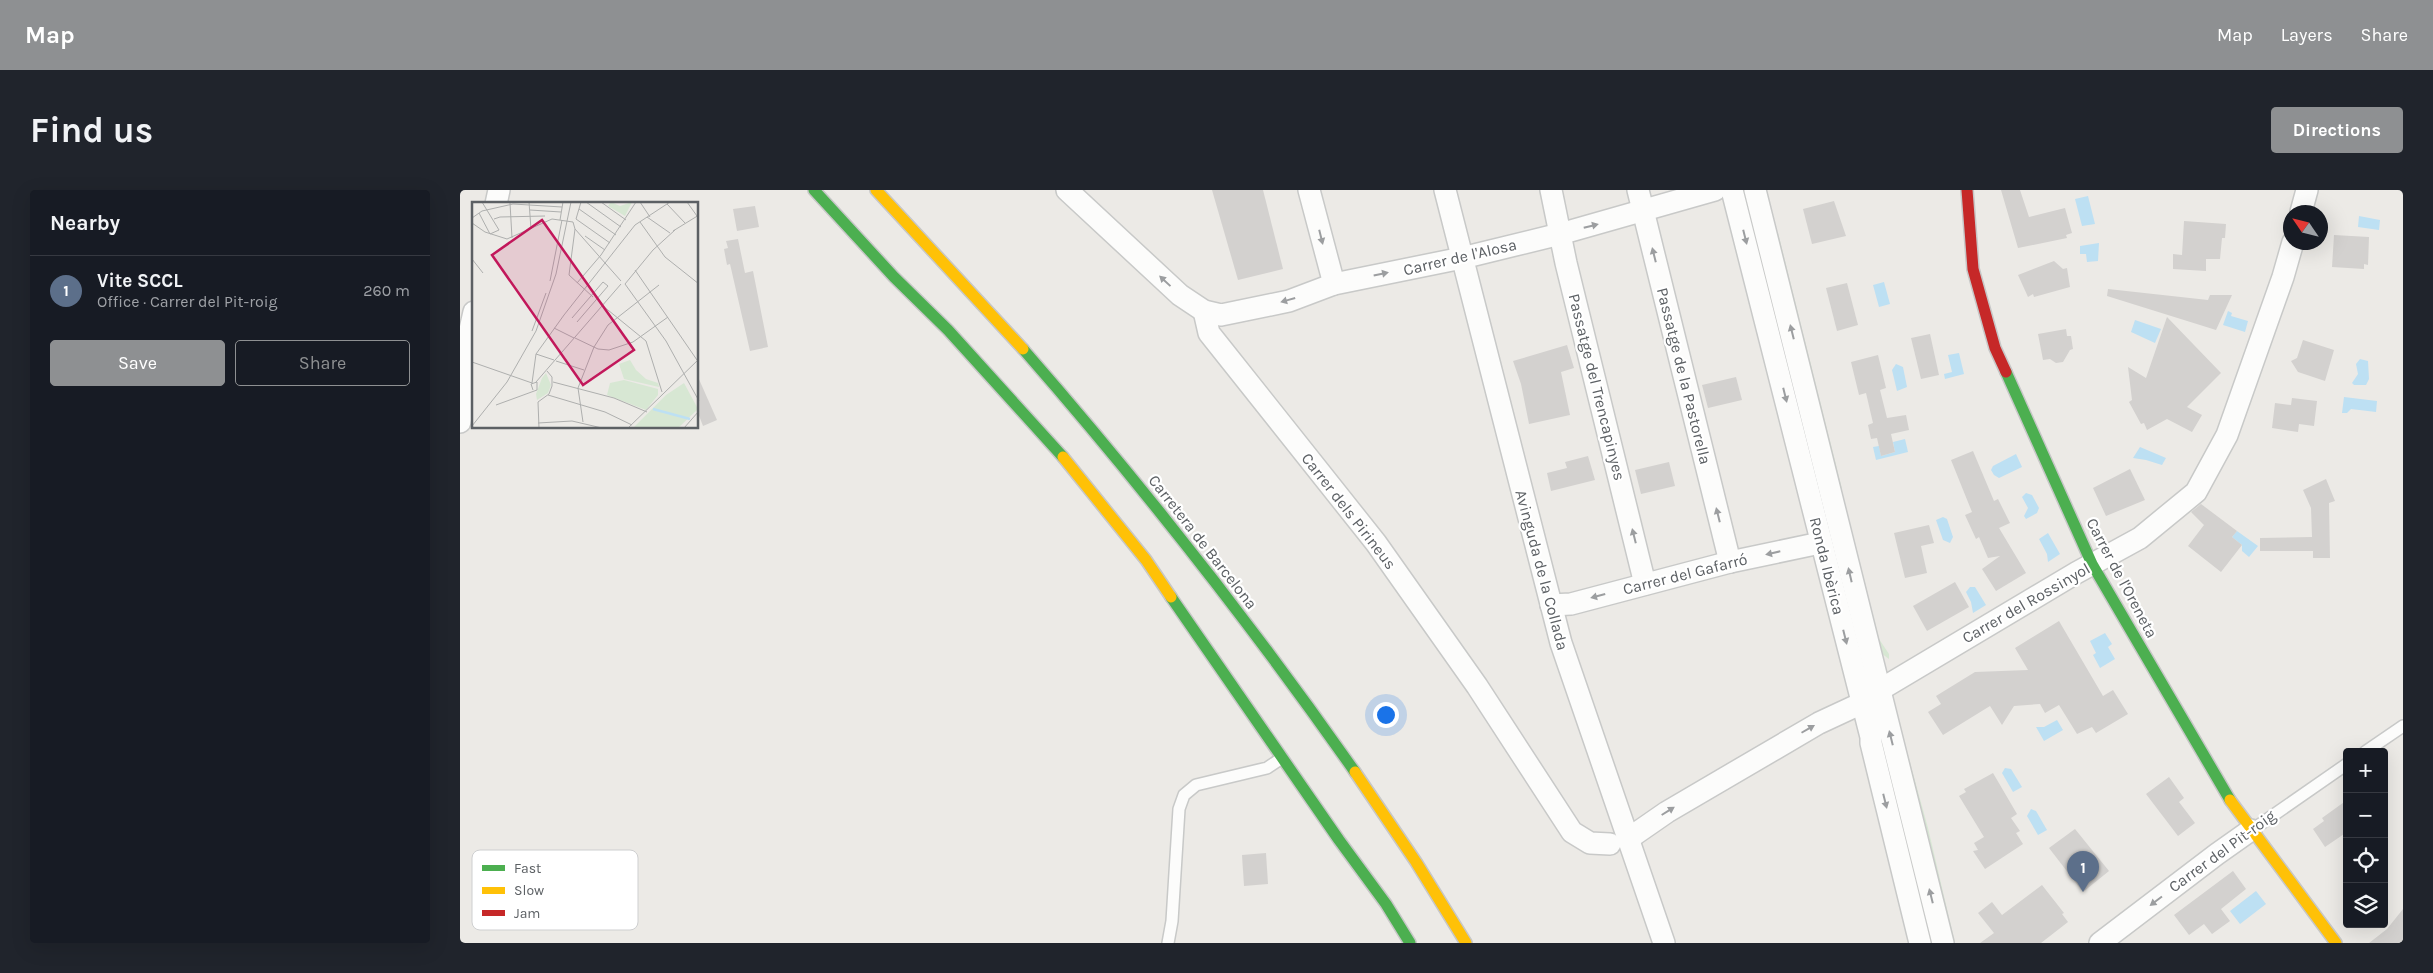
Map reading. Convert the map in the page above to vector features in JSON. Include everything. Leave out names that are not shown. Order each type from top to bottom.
[{"type":"main road","points":[[814,190],[894,277],[948,330],[1070,464],[1146,560],[1282,758],[1386,904],[1410,943]]},
{"type":"main road","name":"Carretera de Barcelona","points":[[876,190],[973,293],[1092,429],[1197,557],[1317,717],[1357,774],[1466,943]]},
{"type":"main road","name":"Carrer de l'Oreneta","points":[[1967,190],[1972,269],[1995,348],[2092,564],[2231,802],[2336,943]]},
{"type":"street","points":[[1067,190],[1180,295],[1204,311]]},
{"type":"street","points":[[1309,190],[1334,284]]},
{"type":"street","name":"Avinguda de la Collada","points":[[1445,190],[1561,643],[1619,842],[1664,943]]},
{"type":"street","name":"Passatge del Trencapinyes","points":[[1551,190],[1645,584]]},
{"type":"street","name":"Passatge de la Pastorella","points":[[1638,190],[1730,562]]},
{"type":"street","name":"Carrer de l'Alosa","points":[[1204,311],[1222,315],[1289,301],[1334,284],[1462,258],[1560,234],[1716,190]]},
{"type":"street","name":"Ronda Ibèrica","points":[[1732,190],[1820,542],[1870,697],[1943,943]]},
{"type":"street","name":"Ronda Ibèrica","points":[[1755,190],[1833,497],[1870,697],[1920,943]]},
{"type":"street","points":[[2303,205],[2307,190]]},
{"type":"street","name":"Carrer del Rossinyol","points":[[1619,842],[1818,723],[1870,697],[2092,564],[2140,538],[2196,492],[2227,435],[2291,250]]},
{"type":"street","name":"Carrer dels Pirineus","points":[[1204,311],[1209,333],[1376,542],[1477,686],[1572,832],[1590,843],[1619,842]]},
{"type":"street","points":[[460,422],[467,343],[472,321]]},
{"type":"street","name":"Carrer del Gafarró","points":[[1550,605],[1571,604],[1730,562],[1820,542]]},
{"type":"street","name":"Carrer del Pit-roig","points":[[2100,943],[2251,830]]},
{"type":"lane","points":[[2371,748],[2403,726]]},
{"type":"lane","points":[[1168,943],[1172,921],[1179,809],[1184,795],[1196,785],[1267,768],[1282,758]]},
{"type":"lane","name":"Carrer del Pit-roig","points":[[2251,830],[2343,767]]},
{"type":"green space","points":[[1778,233],[1842,489],[1836,490],[1775,234]]},
{"type":"green space","points":[[1845,504],[1879,639],[1889,654],[1889,659],[1881,653],[1841,505]]},
{"type":"green space","points":[[1904,741],[1928,828],[1955,943],[1950,943],[1900,743]]},
{"type":"water","points":[[2088,196],[2095,224],[2082,226],[2075,199]]},
{"type":"water","points":[[2359,216],[2380,220],[2379,230],[2358,227]]},
{"type":"water","points":[[2099,243],[2098,261],[2087,262],[2086,254],[2080,254],[2080,246]]},
{"type":"water","points":[[1884,282],[1890,304],[1879,307],[1873,285]]},
{"type":"water","points":[[2228,311],[2232,313],[2231,316],[2248,321],[2245,332],[2223,325]]},
{"type":"water","points":[[2135,320],[2161,329],[2155,343],[2131,332]]},
{"type":"water","points":[[1959,353],[1964,374],[1945,379],[1944,374],[1952,372],[1948,355]]},
{"type":"water","points":[[2360,359],[2368,361],[2369,379],[2366,385],[2354,385],[2352,383],[2358,374],[2356,364]]},
{"type":"water","points":[[1896,364],[1903,367],[1907,387],[1897,391],[1892,370]]},
{"type":"water","points":[[2344,397],[2377,401],[2376,412],[2351,409],[2347,413],[2342,413]]},
{"type":"water","points":[[1905,439],[1908,452],[1876,460],[1873,447],[1879,446],[1881,456],[1895,452],[1893,442]]},
{"type":"water","points":[[2140,447],[2166,458],[2162,465],[2133,458]]},
{"type":"water","points":[[2016,454],[2022,467],[1999,478],[1994,475],[1991,470],[1993,466]]},
{"type":"water","points":[[2026,493],[2032,495],[2039,508],[2037,513],[2026,519],[2024,516],[2028,508],[2022,497]]},
{"type":"water","points":[[1943,517],[1947,519],[1953,537],[1950,543],[1943,540],[1936,520]]},
{"type":"water","points":[[2237,531],[2258,546],[2249,557],[2242,551],[2242,545],[2232,537]]},
{"type":"water","points":[[2048,533],[2060,554],[2048,562],[2047,554],[2039,539]]},
{"type":"water","points":[[1970,587],[1975,587],[1986,605],[1973,613],[1971,602],[1966,592]]},
{"type":"water","points":[[2105,633],[2112,644],[2108,647],[2115,659],[2100,668],[2093,655],[2096,653],[2090,641]]},
{"type":"water","points":[[2057,720],[2063,730],[2044,741],[2036,727],[2044,727]]},
{"type":"water","points":[[2005,768],[2011,769],[2022,787],[2013,792],[2002,773]]},
{"type":"water","points":[[2031,809],[2036,811],[2047,830],[2038,835],[2027,816]]},
{"type":"water","points":[[2256,891],[2266,904],[2240,924],[2230,911]]},
{"type":"building","points":[[1212,190],[1263,190],[1283,269],[1238,280]]},
{"type":"building","points":[[2001,190],[2020,190],[2029,217],[2065,208],[2072,233],[2066,235],[2067,238],[2018,248]]},
{"type":"building","points":[[1834,201],[1846,236],[1812,244],[1803,209]]},
{"type":"building","points":[[755,206],[759,227],[737,231],[733,209]]},
{"type":"building","points":[[2184,221],[2226,224],[2225,238],[2222,238],[2220,259],[2206,259],[2206,271],[2173,269],[2173,254],[2182,255]]},
{"type":"building","points":[[2334,235],[2369,237],[2368,265],[2364,264],[2364,269],[2332,267]]},
{"type":"building","points":[[738,239],[745,273],[753,271],[768,347],[750,351],[730,264],[727,265],[724,249],[728,248],[726,241]]},
{"type":"building","points":[[2054,261],[2063,269],[2067,268],[2070,287],[2034,297],[2033,294],[2028,297],[2018,275]]},
{"type":"building","points":[[1847,283],[1858,325],[1837,331],[1826,288]]},
{"type":"building","points":[[2108,289],[2208,300],[2210,295],[2232,295],[2216,330],[2107,296]]},
{"type":"building","points":[[2167,317],[2221,373],[2187,407],[2202,415],[2192,432],[2167,419],[2147,430],[2144,423],[2141,424],[2129,402],[2132,400],[2128,367],[2146,378]]},
{"type":"building","points":[[2066,329],[2067,336],[2071,336],[2073,349],[2070,350],[2063,362],[2056,363],[2050,359],[2043,360],[2038,334]]},
{"type":"building","points":[[1930,334],[1939,375],[1921,379],[1911,338]]},
{"type":"building","points":[[2303,340],[2334,350],[2325,381],[2298,372],[2291,361],[2297,358]]},
{"type":"building","points":[[1567,345],[1574,368],[1561,372],[1570,415],[1529,424],[1521,384],[1513,361]]},
{"type":"building","points":[[1878,355],[1886,388],[1880,390],[1887,418],[1906,415],[1909,430],[1891,434],[1895,452],[1881,456],[1877,438],[1871,439],[1868,425],[1873,423],[1866,393],[1859,395],[1851,362]]},
{"type":"building","points":[[1736,377],[1742,400],[1708,408],[1702,385]]},
{"type":"building","points":[[699,379],[717,420],[703,426],[699,416]]},
{"type":"building","points":[[2292,398],[2317,401],[2314,426],[2299,424],[2298,432],[2272,428],[2275,403],[2291,405]]},
{"type":"building","points":[[1973,451],[1994,501],[1998,499],[2010,523],[1999,528],[2026,573],[1996,591],[1982,569],[2000,556],[1988,558],[1979,537],[1976,539],[1965,515],[1972,512],[1951,460]]},
{"type":"building","points":[[1588,456],[1595,480],[1551,491],[1547,473],[1567,468],[1565,462]]},
{"type":"building","points":[[1669,462],[1675,486],[1641,494],[1635,470]]},
{"type":"building","points":[[2130,469],[2145,500],[2106,516],[2093,488]]},
{"type":"building","points":[[2326,479],[2335,501],[2329,503],[2330,558],[2313,558],[2313,551],[2260,551],[2260,538],[2312,537],[2311,508],[2303,490]]},
{"type":"building","points":[[2201,504],[2237,531],[2232,537],[2242,545],[2221,572],[2188,546],[2204,525],[2191,512]]},
{"type":"building","points":[[1929,525],[1934,543],[1921,546],[1927,573],[1905,578],[1894,533]]},
{"type":"building","points":[[1955,582],[1969,607],[1927,631],[1913,606]]},
{"type":"building","points":[[2059,621],[2103,696],[2113,690],[2128,714],[2096,733],[2092,727],[2077,734],[2059,705],[2045,713],[2040,704],[2014,706],[2002,725],[1990,706],[1943,735],[1928,712],[1941,704],[1936,696],[1975,672],[2028,670],[2015,648]]},
{"type":"building","points":[[1993,773],[2017,814],[2011,818],[2020,831],[2016,833],[2023,844],[1985,869],[1973,851],[1978,850],[1974,843],[1984,837],[1959,796],[1966,792],[1964,789]]},
{"type":"building","points":[[2169,777],[2184,798],[2179,802],[2195,823],[2178,836],[2146,794]]},
{"type":"building","points":[[2343,803],[2343,835],[2325,847],[2313,829],[2324,821],[2322,818]]},
{"type":"building","points":[[2075,829],[2109,871],[2083,892],[2049,848]]},
{"type":"building","points":[[1266,853],[1268,884],[1244,886],[1242,855]]},
{"type":"building","points":[[2233,871],[2246,889],[2221,909],[2230,921],[2212,934],[2204,924],[2189,935],[2174,915]]},
{"type":"building","points":[[2042,885],[2064,913],[2062,914],[2068,922],[2041,943],[1980,943],[1994,933],[1978,913],[1992,902],[2002,915]]},
{"type":"building","points":[[2403,909],[2403,943],[2369,943],[2387,929]]},
{"type":"traffic: fast","points":[[814,190],[894,277],[948,330],[1063,457]]},
{"type":"traffic: fast","points":[[1023,349],[1110,451],[1195,556],[1355,772]]},
{"type":"traffic: fast","points":[[2006,372],[2092,564],[2230,800]]},
{"type":"traffic: fast","points":[[1171,597],[1339,840],[1386,904],[1410,943]]},
{"type":"traffic: slow","points":[[876,190],[1023,349]]},
{"type":"traffic: slow","points":[[1063,457],[1146,560],[1171,597]]},
{"type":"traffic: slow","points":[[1355,772],[1416,862],[1466,943]]},
{"type":"traffic: slow","points":[[2230,800],[2336,943]]},
{"type":"traffic: jam","points":[[1967,190],[1973,269],[1995,348],[2006,372]]},
{"type":"place","name":"Vite SCCL","points":[[2083,892]]}]
